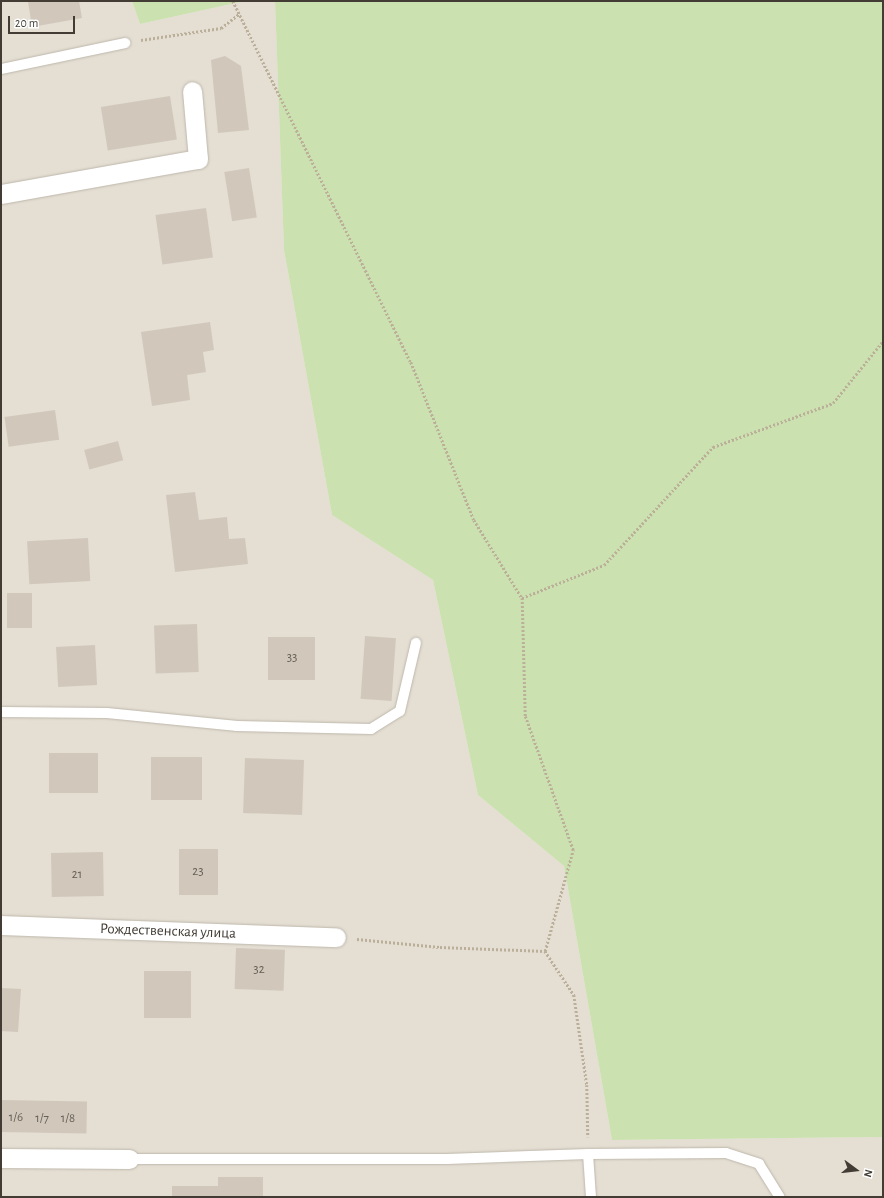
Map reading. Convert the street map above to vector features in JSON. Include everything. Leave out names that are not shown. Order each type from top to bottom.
[{"type":"street","points":[[1,194],[198,159],[192,91]]},
{"type":"street","name":"Рождественская улица","points":[[1,925],[336,937]]},
{"type":"street","points":[[1,1158],[129,1159]]},
{"type":"lane","points":[[1,69],[125,43]]},
{"type":"lane","points":[[1,712],[106,713],[237,726],[371,729],[400,711],[416,643]]},
{"type":"lane","points":[[129,1159],[439,1159],[588,1154],[726,1153],[759,1164],[780,1197]]},
{"type":"lane","points":[[588,1154],[591,1197]]},
{"type":"path","points":[[233,1],[306,154],[411,362],[474,520],[522,598],[525,716],[573,850],[545,951],[574,995],[587,1085],[588,1154]]},
{"type":"path","points":[[125,43],[221,28],[240,13]]},
{"type":"path","points":[[522,598],[604,565],[713,447],[833,403],[883,341]]},
{"type":"path","points":[[336,937],[440,947],[545,951]]},
{"type":"shaded area","points":[[1,1],[132,1],[140,24],[245,1],[275,1],[284,250],[332,515],[433,580],[478,795],[564,866],[612,1140],[883,1137],[883,1197],[1,1197]]},
{"type":"green space","points":[[132,1],[245,1],[140,24]]},
{"type":"green space","points":[[275,1],[883,1],[883,1137],[612,1140],[564,866],[478,795],[433,580],[332,515],[284,250]]},
{"type":"building","points":[[28,1],[79,1],[82,18],[32,27]]},
{"type":"building","points":[[225,56],[241,66],[249,130],[218,133],[211,60]]},
{"type":"building","points":[[170,96],[177,139],[108,150],[101,107]]},
{"type":"building","points":[[249,168],[257,217],[232,221],[224,172]]},
{"type":"building","points":[[206,208],[213,258],[162,265],[155,215]]},
{"type":"building","points":[[210,322],[214,350],[203,352],[206,372],[187,375],[190,400],[152,406],[141,332]]},
{"type":"building","points":[[55,410],[59,440],[9,447],[4,417]]},
{"type":"building","points":[[118,441],[123,460],[89,469],[84,450]]},
{"type":"building","points":[[195,492],[199,520],[227,517],[229,539],[245,538],[248,564],[175,572],[166,495]]},
{"type":"building","points":[[88,538],[90,581],[29,584],[27,541]]},
{"type":"building","points":[[7,593],[32,593],[32,628],[7,628]]},
{"type":"building","points":[[197,624],[199,672],[156,673],[154,626]]},
{"type":"building","points":[[365,636],[396,638],[392,701],[361,699]]},
{"type":"building","points":[[268,637],[315,637],[315,680],[268,680]]},
{"type":"building","points":[[95,645],[97,685],[58,687],[56,647]]},
{"type":"building","points":[[49,753],[98,753],[98,793],[49,793]]},
{"type":"building","points":[[151,757],[202,757],[202,800],[151,800]]},
{"type":"building","points":[[245,758],[304,760],[302,815],[243,813]]},
{"type":"building","points":[[179,849],[218,849],[218,895],[179,895]]},
{"type":"building","points":[[103,852],[104,896],[52,897],[51,853]]},
{"type":"building","points":[[236,948],[285,950],[284,991],[235,989]]},
{"type":"building","points":[[144,971],[191,971],[191,1018],[144,1018]]},
{"type":"building","points":[[1,988],[21,989],[18,1032],[1,1031]]},
{"type":"building","points":[[1,1100],[87,1102],[86,1133],[1,1132]]},
{"type":"building","points":[[218,1177],[263,1177],[263,1197],[172,1197],[172,1186],[218,1186]]}]
